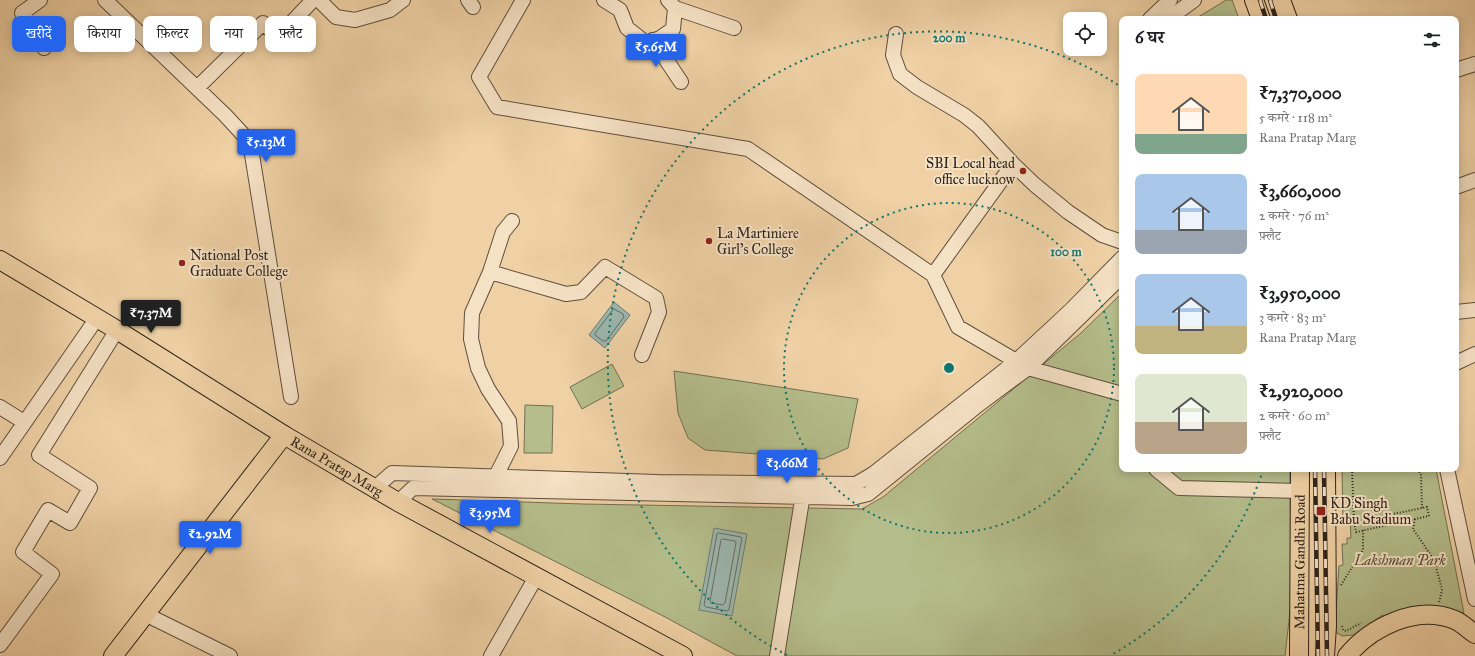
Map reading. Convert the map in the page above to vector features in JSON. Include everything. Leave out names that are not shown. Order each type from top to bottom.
[{"type":"main road","points":[[1254,0],[1259,16]]},
{"type":"main road","points":[[1281,0],[1287,16]]},
{"type":"main road","name":"Rana Pratap Marg","points":[[0,260],[117,330],[284,435],[398,502],[683,656]]},
{"type":"main road","points":[[113,656],[284,435]]},
{"type":"main road","name":"Mahatma Gandhi Road","points":[[1299,656],[1300,472]]},
{"type":"main road","name":"Mahatma Gandhi Road","points":[[1326,472],[1326,648]]},
{"type":"main road","points":[[1326,648],[1336,647],[1349,654],[1369,635],[1398,621],[1416,615],[1435,616],[1455,620],[1475,634]]},
{"type":"street","points":[[24,16],[22,13],[40,0]]},
{"type":"street","points":[[105,0],[197,88],[250,142],[291,397]]},
{"type":"street","points":[[197,88],[263,23],[278,37],[313,0]]},
{"type":"street","points":[[319,0],[336,17],[355,20],[390,10],[403,0]]},
{"type":"street","points":[[523,0],[479,77],[497,106],[748,149],[933,275],[958,327],[1015,362],[1028,368],[1119,393]]},
{"type":"street","points":[[604,0],[622,5],[627,28],[646,43],[660,38],[673,29],[672,4],[734,28]]},
{"type":"street","points":[[1153,16],[1170,0]]},
{"type":"street","points":[[1172,16],[1194,0]]},
{"type":"street","points":[[896,34],[893,55],[900,74],[917,87],[964,115],[978,126],[1013,164],[1035,185],[1068,212],[1102,234],[1119,242]]},
{"type":"street","points":[[653,40],[681,82]]},
{"type":"street","points":[[1459,69],[1475,64]]},
{"type":"street","points":[[933,275],[1013,164]]},
{"type":"street","points":[[1459,186],[1475,180]]},
{"type":"street","points":[[496,476],[511,446],[509,421],[488,389],[478,368],[472,339],[472,313],[490,272],[503,232],[512,221]]},
{"type":"street","points":[[398,502],[413,488],[804,490],[856,484],[873,474],[1015,362],[1071,310],[1119,261]]},
{"type":"street","points":[[490,272],[566,294],[581,292],[605,267],[656,298],[659,312],[642,355]]},
{"type":"street","points":[[375,488],[392,473],[657,482],[804,490],[852,498],[868,494],[978,405],[1028,368],[1119,279]]},
{"type":"street","points":[[1459,312],[1475,310]]},
{"type":"street","points":[[0,458],[97,318]]},
{"type":"street","points":[[0,645],[52,574],[24,552],[27,546],[48,510],[70,523],[90,488],[39,455],[117,330]]},
{"type":"street","points":[[1459,362],[1475,354]]},
{"type":"street","points":[[0,407],[24,422]]},
{"type":"street","points":[[1160,472],[1179,488],[1300,491]]},
{"type":"street","points":[[1449,472],[1475,599]]},
{"type":"street","points":[[777,656],[804,490]]},
{"type":"street","points":[[491,656],[536,577]]},
{"type":"street","points":[[145,614],[230,656]]},
{"type":"path","points":[[1352,472],[1354,522],[1356,532],[1430,516],[1428,506],[1354,522]]},
{"type":"path","points":[[1420,472],[1421,475],[1422,508]]},
{"type":"path","points":[[1415,519],[1413,529],[1434,560],[1442,589],[1439,602],[1434,604]]},
{"type":"path","points":[[1340,587],[1363,550],[1363,530]]},
{"type":"path","points":[[1342,626],[1343,630],[1346,631],[1363,621]]},
{"type":"green space","points":[[1226,0],[1232,0],[1238,16],[1200,16]]},
{"type":"green space","points":[[1119,296],[1119,472],[1290,472],[1291,603],[1285,656],[737,656],[665,617],[432,499],[583,504],[862,509],[883,497],[1081,333]]},
{"type":"green space","points":[[612,364],[624,386],[582,409],[570,387]]},
{"type":"green space","points":[[674,371],[858,399],[848,448],[823,459],[705,450],[688,438],[678,413]]},
{"type":"green space","points":[[525,405],[553,406],[552,453],[524,453]]},
{"type":"green space","name":"Lakshman Park","points":[[1342,472],[1437,472],[1464,613],[1438,607],[1381,616],[1354,635],[1342,636],[1337,633],[1335,628],[1339,566],[1343,565],[1342,544],[1347,544],[1347,538],[1351,538],[1350,518],[1343,518]]},
{"type":"water","points":[[614,302],[630,315],[605,348],[589,335]]},
{"type":"water","points":[[714,528],[747,534],[732,616],[699,610]]},
{"type":"railway","points":[[1260,0],[1265,16]]},
{"type":"railway","points":[[1270,0],[1275,16]]},
{"type":"railway","points":[[1315,472],[1318,656]]},
{"type":"railway","points":[[1324,472],[1327,656]]},
{"type":"place","name":"SBI Local head office lucknow","points":[[1023,171]]},
{"type":"place","name":"La Martiniere Girl's College","points":[[709,241]]},
{"type":"place","name":"National Post Graduate College","points":[[182,263]]},
{"type":"place","name":"KD Singh Babu Stadium","points":[[1321,511]]}]
